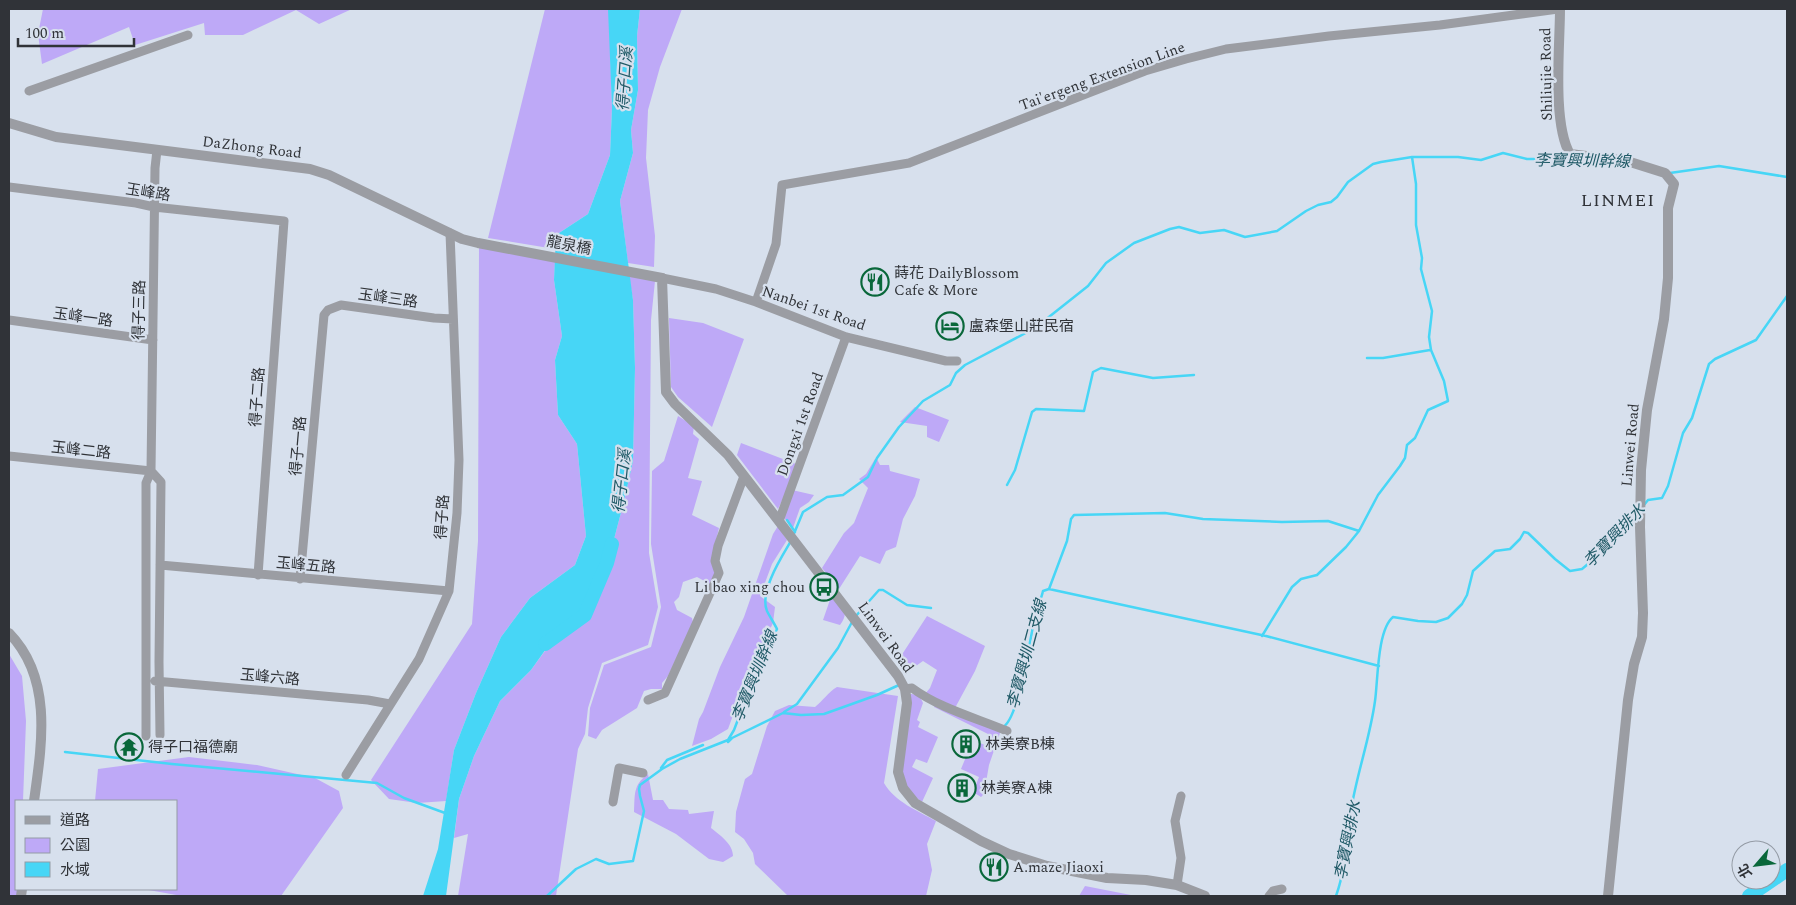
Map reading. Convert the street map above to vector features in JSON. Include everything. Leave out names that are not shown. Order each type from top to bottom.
[{"type":"street","name":"Shiliujie Road","points":[[1559,9],[1558,94],[1564,139]]},
{"type":"street","name":"Tai'ergeng Extension Line","points":[[756,302],[776,244],[782,185],[909,163],[1145,71],[1186,58],[1226,49],[1440,25],[1559,9]]},
{"type":"street","points":[[29,91],[188,36]]},
{"type":"street","name":"DaZhong Road","points":[[9,123],[56,136],[310,169],[329,175],[450,233],[478,243]]},
{"type":"street","name":"Linwei Road","points":[[1564,139],[1570,154],[1627,162],[1665,173],[1674,184],[1668,208],[1668,278],[1664,319],[1646,410],[1642,461],[1640,527],[1644,613],[1642,637],[1634,664],[1628,700],[1608,896]]},
{"type":"street","name":"得子三路","points":[[146,736],[146,483],[151,471],[154,207],[157,150]]},
{"type":"street","name":"玉峰路","points":[[9,186],[154,207],[284,221]]},
{"type":"street","name":"得子二路","points":[[258,575],[284,221]]},
{"type":"street","name":"得子路","points":[[346,775],[419,659],[449,591],[459,460],[450,233]]},
{"type":"street","name":"龍泉橋","points":[[478,243],[658,277]]},
{"type":"street","name":"Linwei Road","points":[[658,277],[666,392],[675,404],[728,455],[881,653],[905,689],[907,703],[898,772],[903,788],[915,803],[981,841],[1009,854],[1047,866],[1107,878],[1146,880],[1177,885],[1205,896]]},
{"type":"street","name":"Nanbei 1st Road","points":[[658,277],[716,289],[756,302],[846,337],[957,362]]},
{"type":"street","name":"玉峰三路","points":[[324,315],[328,310],[341,305],[452,319]]},
{"type":"street","name":"得子一路","points":[[300,579],[324,315]]},
{"type":"street","name":"玉峰一路","points":[[9,320],[153,340]]},
{"type":"street","name":"Dongxi 1st Road","points":[[779,521],[846,337]]},
{"type":"street","name":"玉峰二路","points":[[9,456],[151,471]]},
{"type":"street","points":[[151,471],[161,482],[160,735]]},
{"type":"street","points":[[648,700],[665,693],[719,573],[715,561],[718,546],[744,476]]},
{"type":"street","name":"玉峰五路","points":[[160,565],[449,591]]},
{"type":"street","points":[[9,632],[26,653],[40,699],[40,754],[34,800]]},
{"type":"street","name":"玉峰六路","points":[[146,680],[368,700],[390,704]]},
{"type":"street","points":[[905,689],[912,688],[953,709],[1007,731]]},
{"type":"street","points":[[613,802],[619,768],[643,773]]},
{"type":"street","points":[[1177,885],[1181,858],[1175,820],[1181,796]]},
{"type":"street","points":[[1269,896],[1273,891],[1282,889]]},
{"type":"green space","points":[[43,9],[352,9],[319,24],[296,10],[243,35],[205,35],[204,23],[135,45],[129,27],[42,64],[38,34]]},
{"type":"green space","points":[[545,9],[609,9],[612,108],[610,155],[588,214],[556,235],[555,249],[488,238]]},
{"type":"green space","points":[[640,9],[682,9],[660,67],[648,110],[646,158],[655,236],[654,267],[628,263],[620,201],[633,153],[631,130],[638,90],[637,36]]},
{"type":"green space","points":[[479,246],[555,262],[554,280],[562,336],[555,360],[558,415],[577,444],[586,536],[575,565],[530,598],[501,637],[476,693],[454,750],[446,801],[417,803],[389,799],[371,780],[472,624],[478,541]]},
{"type":"green space","points":[[629,276],[655,281],[651,320],[649,553],[658,607],[648,645],[602,663],[588,708],[585,734],[578,749],[556,896],[458,896],[468,834],[454,838],[459,799],[474,756],[500,701],[531,670],[607,566],[633,461],[635,368],[633,300]]},
{"type":"green space","points":[[669,318],[703,323],[744,339],[712,427],[678,397],[671,387]]},
{"type":"green space","points":[[915,407],[949,420],[939,442],[927,437],[927,426],[900,422]]},
{"type":"green space","points":[[678,416],[694,426],[693,434],[699,439],[688,478],[702,481],[692,515],[719,528],[713,553],[716,573],[710,584],[697,577],[683,582],[679,597],[674,602],[677,610],[692,618],[693,622],[668,676],[662,683],[662,689],[644,691],[637,708],[602,730],[596,739],[588,736],[590,708],[604,665],[651,647],[661,607],[651,544],[652,471],[664,461]]},
{"type":"green space","points":[[741,443],[796,464],[778,509],[737,455]]},
{"type":"green space","points":[[875,459],[877,459],[880,465],[889,465],[890,471],[920,479],[915,496],[903,519],[896,547],[886,551],[880,564],[860,556],[839,589],[822,568],[844,533],[854,523],[868,488],[859,479],[866,474]]},
{"type":"green space","points":[[792,490],[814,495],[809,502],[800,508],[793,528],[782,516]]},
{"type":"green space","points":[[778,526],[787,540],[772,564],[760,596],[775,607],[773,623],[746,680],[728,729],[711,739],[692,746],[699,719],[720,667],[744,617],[773,534]]},
{"type":"green space","points":[[832,594],[845,612],[840,625],[823,620]]},
{"type":"green space","points":[[927,616],[985,646],[975,671],[955,708],[925,694],[930,688],[937,670],[923,661],[913,668],[901,656]]},
{"type":"green space","points":[[9,654],[22,676],[26,721],[23,800],[15,800],[15,890],[21,890],[21,896],[9,896]]},
{"type":"green space","points":[[837,687],[898,696],[884,783],[894,796],[936,821],[927,844],[932,870],[926,896],[788,896],[755,864],[753,853],[744,839],[735,832],[736,812],[745,779],[752,774],[767,726],[775,711],[789,705],[815,707]]},
{"type":"green space","points":[[909,694],[918,696],[923,703],[917,720],[920,722],[918,727],[938,737],[927,763],[916,759],[912,767],[933,778],[922,802],[905,786],[900,772]]},
{"type":"green space","points":[[935,704],[1001,730],[989,765],[984,794],[981,797],[973,792],[979,777],[961,769],[973,740],[987,746],[992,736],[934,707]]},
{"type":"green space","points":[[189,757],[257,765],[315,778],[339,791],[343,808],[281,896],[182,896],[149,890],[178,890],[178,800],[95,800],[98,769]]},
{"type":"green space","points":[[648,774],[653,800],[663,800],[669,809],[688,810],[689,814],[714,811],[711,828],[728,844],[733,856],[723,862],[709,859],[676,834],[634,812],[637,786]]},
{"type":"green space","points":[[1085,886],[1136,896],[1079,896]]},
{"type":"water","points":[[608,9],[640,9],[637,36],[638,90],[631,130],[633,153],[620,201],[633,300],[635,368],[633,461],[607,566],[587,606],[551,642],[531,670],[500,701],[474,756],[459,799],[446,896],[423,896],[438,849],[454,750],[476,693],[501,637],[530,598],[575,565],[586,536],[577,444],[558,415],[555,360],[562,336],[554,280],[556,235],[588,214],[610,155],[612,108]]},
{"type":"waterway","name":"李寶興圳幹線","points":[[793,536],[803,512],[827,497],[843,495],[868,477],[877,458],[899,427],[923,401],[950,385],[956,373],[965,365],[1035,328],[1088,286],[1106,263],[1134,243],[1179,227],[1200,233],[1224,230],[1245,237],[1277,231],[1306,211],[1318,205],[1331,202],[1348,182],[1373,164],[1381,162],[1412,157],[1458,157],[1481,160],[1503,153],[1527,159],[1573,159]]},
{"type":"waterway","points":[[1049,589],[1067,541],[1071,519],[1074,515],[1165,513],[1203,519],[1282,522],[1328,521],[1359,531],[1378,495],[1405,458],[1407,445],[1415,438],[1428,410],[1448,401],[1444,381],[1431,350],[1429,337],[1432,311],[1421,269],[1422,258],[1416,225],[1416,184],[1412,157]]},
{"type":"waterway","name":"李寶興圳幹線","points":[[1670,173],[1719,166],[1787,177]]},
{"type":"waterway","name":"李寶興排水","points":[[1644,505],[1648,500],[1662,498],[1668,486],[1683,433],[1692,418],[1709,364],[1715,359],[1756,340],[1787,296]]},
{"type":"waterway","points":[[1367,358],[1383,358],[1430,350]]},
{"type":"waterway","points":[[1007,485],[1015,470],[1032,412],[1036,409],[1084,411],[1093,372],[1101,368],[1153,378],[1194,375]]},
{"type":"waterway","name":"李寶興排水","points":[[1336,896],[1344,864],[1351,810],[1373,715],[1381,644],[1384,633],[1393,617],[1436,622],[1448,618],[1462,604],[1467,595],[1473,571],[1495,551],[1510,549],[1524,532],[1528,533],[1570,571],[1582,569],[1637,514]]},
{"type":"waterway","points":[[787,520],[795,532]]},
{"type":"waterway","points":[[1262,636],[1292,587],[1301,579],[1317,575],[1346,547],[1359,531]]},
{"type":"waterway","name":"李寶興圳幹線","points":[[547,896],[576,869],[596,859],[609,864],[633,861],[644,811],[640,796],[640,785],[680,759],[728,740],[777,629],[767,611],[765,603],[766,594],[772,575],[791,541]]},
{"type":"waterway","name":"得子口溪","points":[[545,644],[585,615],[607,563],[612,544]]},
{"type":"waterway","name":"李寶興圳二支線","points":[[1003,727],[1009,721],[1019,694],[1035,617],[1043,591],[1049,589],[1266,636],[1379,666]]},
{"type":"waterway","points":[[855,617],[879,590],[883,590],[907,605],[931,608]]},
{"type":"waterway","points":[[784,712],[797,704],[838,648],[852,622]]},
{"type":"waterway","name":"李寶興圳二支線","points":[[728,742],[732,738],[783,713],[801,715],[824,714],[899,685]]},
{"type":"waterway","points":[[661,768],[667,760],[703,745]]},
{"type":"waterway","points":[[65,752],[377,783],[404,798],[445,813]]},
{"type":"waterway","points":[[1749,896],[1787,870]]},
{"type":"place","name":"蒔花 DailyBlossom Cafe & More","points":[[875,282]]},
{"type":"place","name":"盧森堡山莊民宿","points":[[950,326]]},
{"type":"place","name":"Li bao xing chou","points":[[824,587]]},
{"type":"place","name":"林美寮B棟","points":[[966,744]]},
{"type":"place","name":"得子口福德廟","points":[[129,747]]},
{"type":"place","name":"林美寮A棟","points":[[962,788]]},
{"type":"place","name":"A.maze Jiaoxi","points":[[994,867]]},
{"type":"district","name":"LINMEI","points":[[1618,200]]}]
